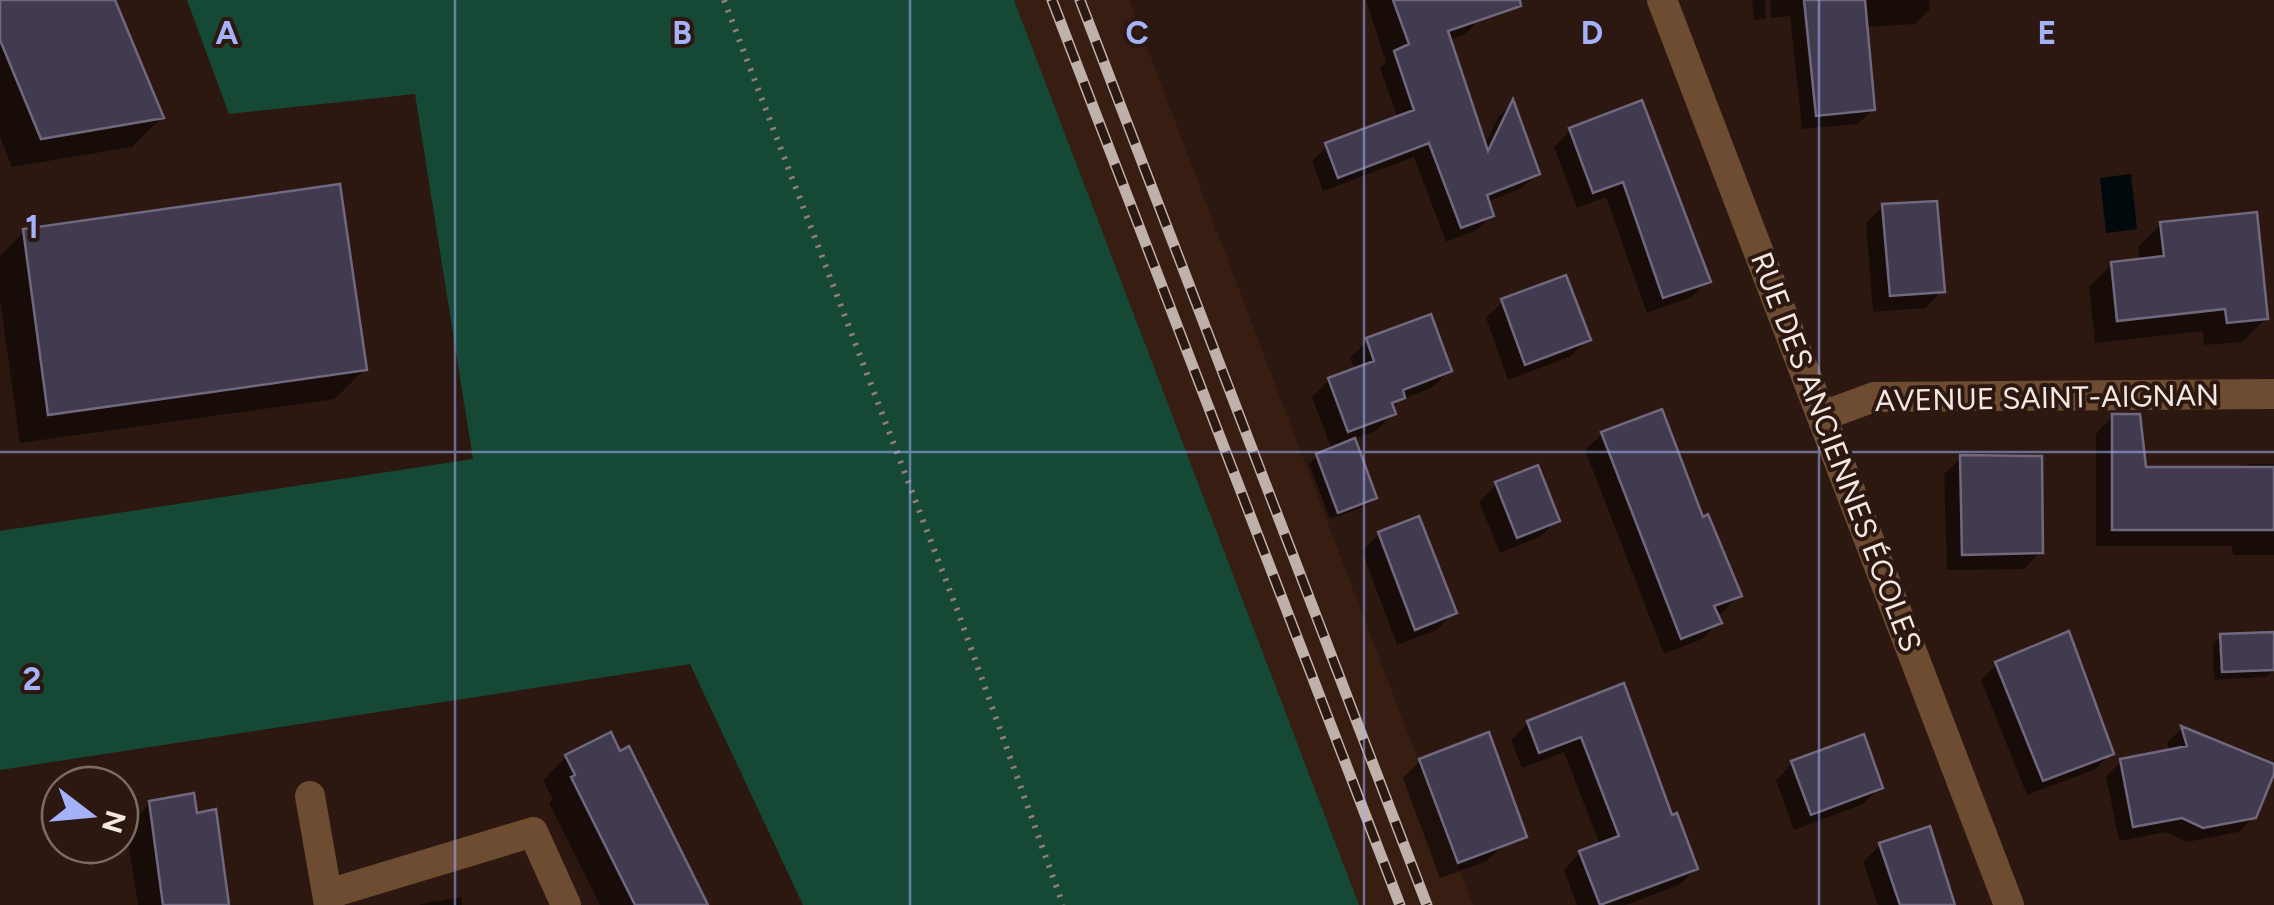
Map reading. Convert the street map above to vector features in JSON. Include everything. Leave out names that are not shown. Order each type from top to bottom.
[{"type":"street","name":"RUE DES ANCIENNES ÉCOLES","points":[[1662,0],[2009,905]]},
{"type":"street","name":"AVENUE SAINT-AIGNAN","points":[[1823,416],[1874,397],[2274,394]]},
{"type":"street","points":[[310,796],[329,900],[533,832],[566,905]]},
{"type":"path","points":[[724,0],[958,612],[1063,905]]},
{"type":"shaded area","points":[[1014,0],[1129,0],[1473,905],[1359,905]]},
{"type":"shaded area","points":[[2131,174],[2137,229],[2106,233],[2100,178]]},
{"type":"green space","points":[[187,0],[1014,0],[1359,905],[803,905],[690,664],[0,770],[0,531],[473,459],[415,94],[229,114]]},
{"type":"building","points":[[0,0],[115,0],[164,118],[41,139],[0,40]]},
{"type":"building","points":[[1393,0],[1520,0],[1521,6],[1448,31],[1488,151],[1513,99],[1540,174],[1487,195],[1494,216],[1461,228],[1429,143],[1338,178],[1325,143],[1414,110],[1394,51],[1409,44]]},
{"type":"building","points":[[1804,0],[1865,0],[1875,110],[1816,116]]},
{"type":"building","points":[[1642,100],[1711,282],[1663,298],[1623,182],[1593,193],[1569,128]]},
{"type":"building","points":[[340,184],[367,370],[48,415],[23,229]]},
{"type":"building","points":[[1937,201],[1945,292],[1890,296],[1882,204]]},
{"type":"building","points":[[2257,212],[2268,319],[2227,323],[2225,309],[2117,321],[2111,262],[2164,256],[2160,222]]},
{"type":"building","points":[[1566,275],[1591,340],[1525,365],[1501,299]]},
{"type":"building","points":[[1431,314],[1452,371],[1403,390],[1405,398],[1392,403],[1396,414],[1348,432],[1328,378],[1374,361],[1366,338]]},
{"type":"building","points":[[1662,409],[1703,517],[1708,514],[1742,596],[1714,606],[1722,623],[1681,639],[1601,432]]},
{"type":"building","points":[[2112,414],[2140,414],[2146,467],[2274,467],[2274,530],[2112,530]]},
{"type":"building","points":[[1355,438],[1377,498],[1338,513],[1316,454]]},
{"type":"building","points":[[1960,455],[2042,456],[2043,553],[1962,555]]},
{"type":"building","points":[[1538,465],[1560,521],[1517,538],[1495,482]]},
{"type":"building","points":[[1419,516],[1457,613],[1415,630],[1378,532]]},
{"type":"building","points":[[2069,631],[2114,754],[2043,781],[1995,662]]},
{"type":"building","points":[[2274,632],[2274,670],[2222,672],[2220,634]]},
{"type":"building","points":[[1624,683],[1672,815],[1677,813],[1698,869],[1600,905],[1579,851],[1619,836],[1581,737],[1539,753],[1527,721]]},
{"type":"building","points":[[2181,726],[2274,764],[2274,774],[2256,818],[2203,828],[2182,818],[2133,827],[2120,759],[2187,746]]},
{"type":"building","points":[[611,732],[620,751],[629,746],[708,905],[635,905],[571,777],[575,775],[565,755]]},
{"type":"building","points":[[1489,732],[1527,837],[1458,863],[1419,759]]},
{"type":"building","points":[[1864,734],[1883,788],[1811,815],[1791,761]]},
{"type":"building","points":[[194,793],[197,813],[216,809],[229,905],[163,905],[149,801]]},
{"type":"building","points":[[1930,826],[1955,905],[1900,905],[1879,843]]},
{"type":"railway","points":[[1052,0],[1400,905]]},
{"type":"railway","points":[[1080,0],[1427,905]]}]
